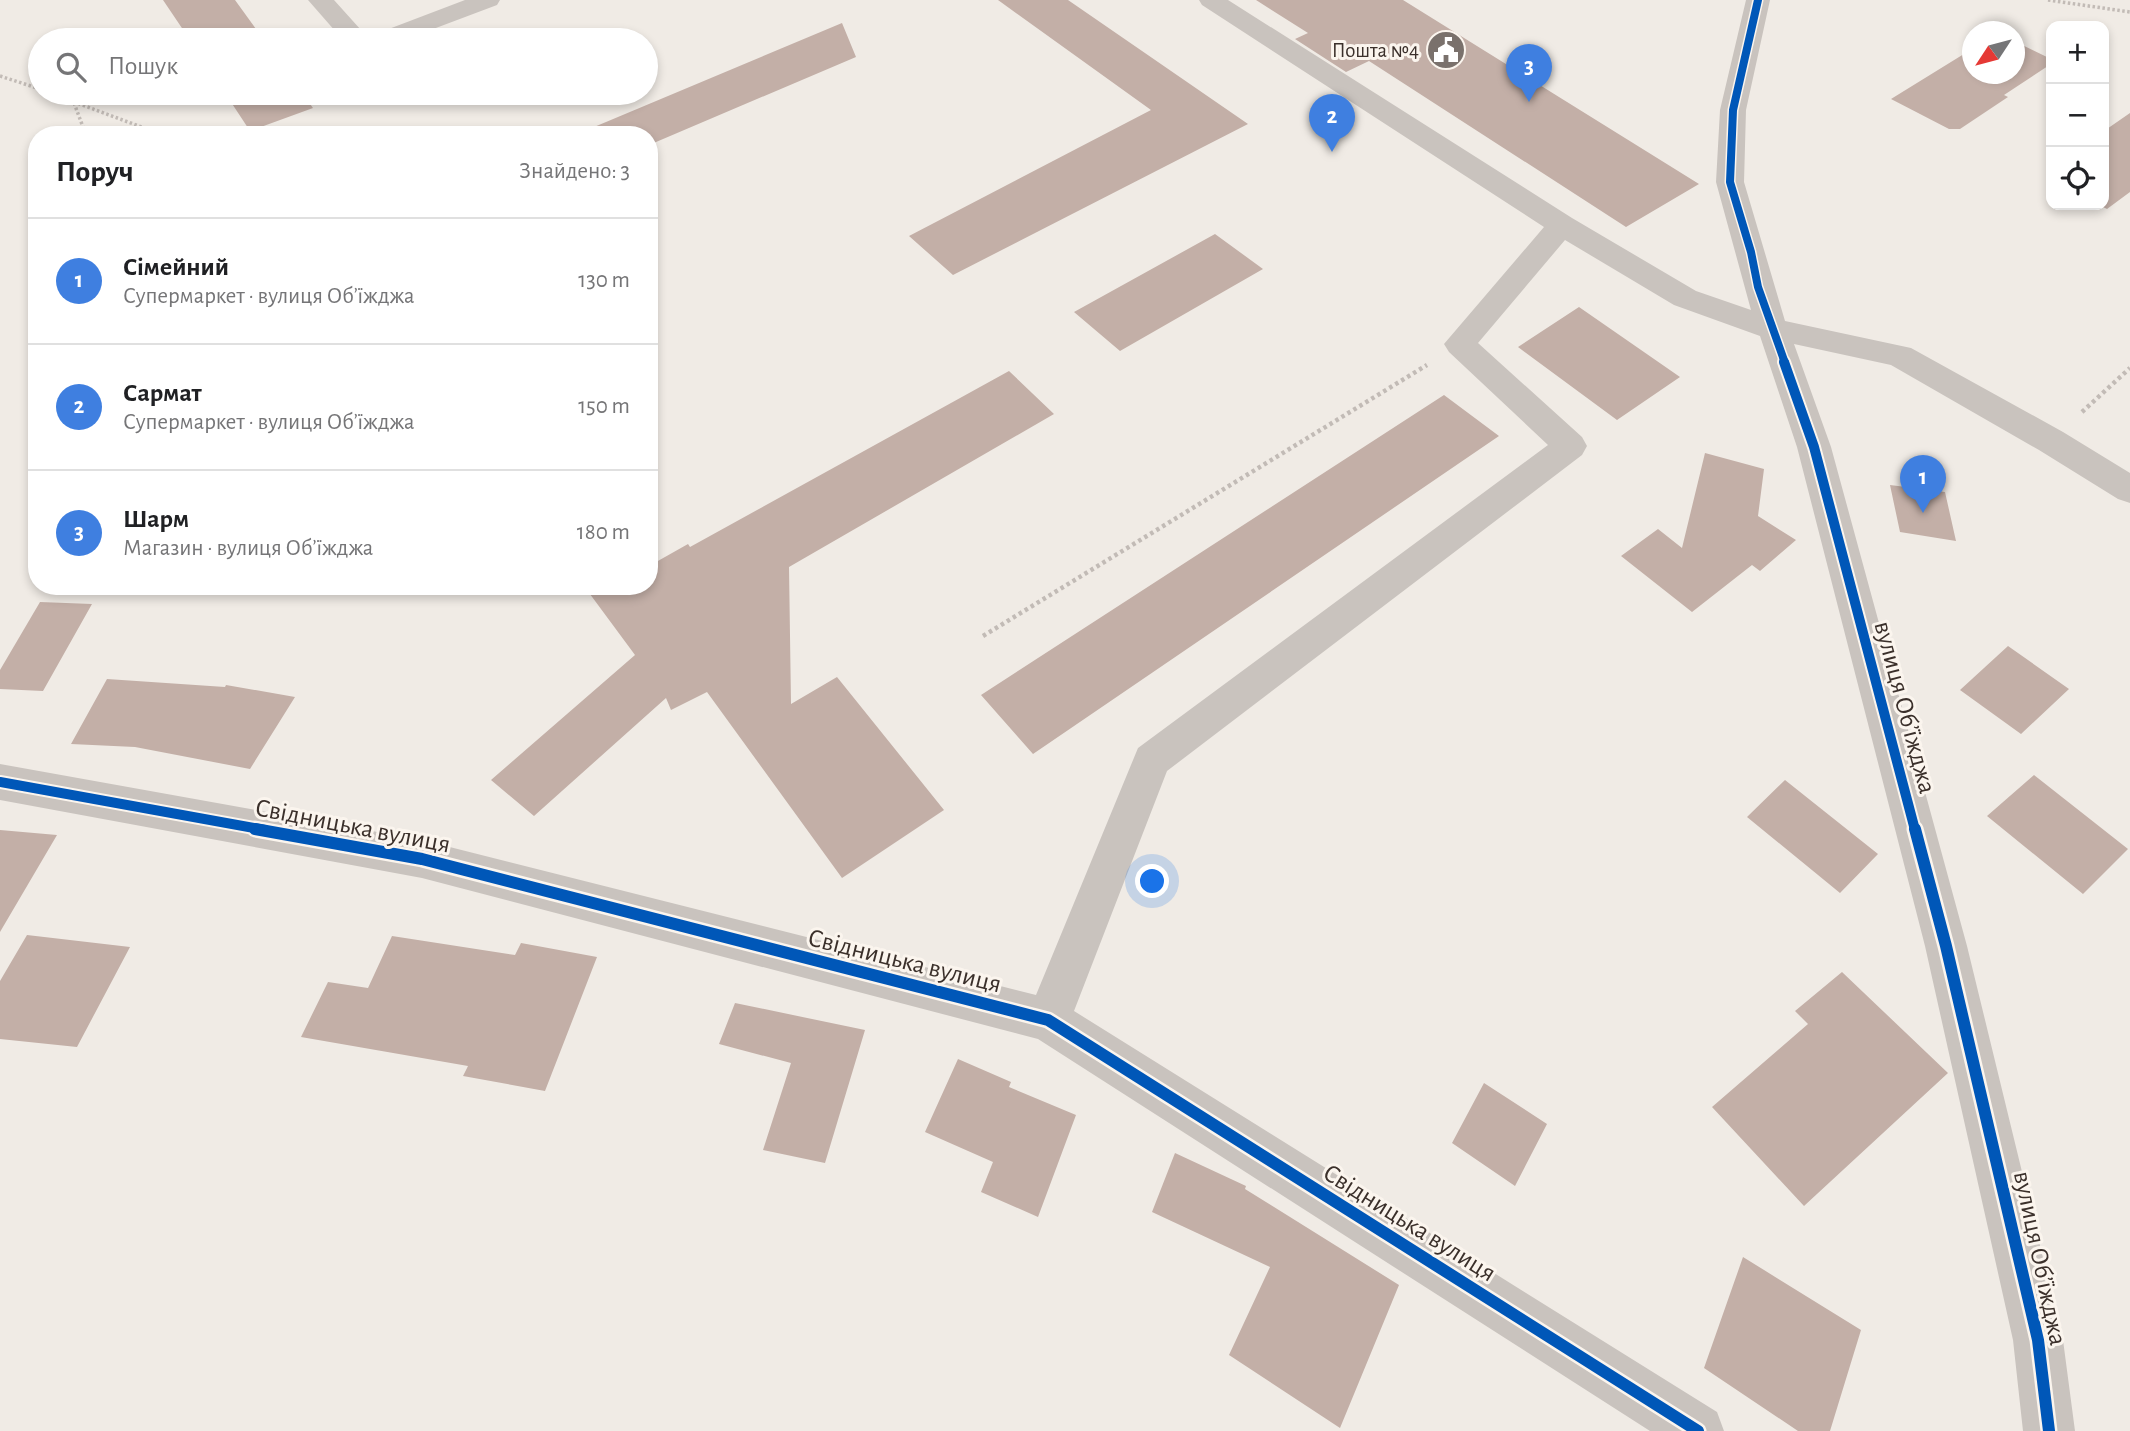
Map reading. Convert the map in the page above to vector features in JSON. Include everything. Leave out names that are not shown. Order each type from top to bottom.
[{"type":"street","points":[[320,0],[347,28]]},
{"type":"street","points":[[414,28],[488,0]]},
{"type":"street","points":[[1211,0],[1562,225],[1685,298],[1772,329],[1899,356],[2051,441],[2130,490]]},
{"type":"street","name":"вулиця Обʼїжджа","points":[[1758,0],[1733,110],[1730,183],[1772,329],[1814,447],[1946,946],[2038,1340],[2049,1431]]},
{"type":"street","points":[[1048,1020],[1152,760],[1570,446],[1460,344],[1562,225]]},
{"type":"street","name":"Свідницька вулиця","points":[[0,782],[422,859],[1048,1020],[1698,1431]]},
{"type":"path","points":[[2048,0],[2130,12]]},
{"type":"path","points":[[0,76],[28,84]]},
{"type":"path","points":[[75,105],[83,126]]},
{"type":"path","points":[[82,105],[139,126]]},
{"type":"path","points":[[983,636],[1460,344]]},
{"type":"path","points":[[2051,441],[2130,368]]},
{"type":"building","points":[[163,0],[235,0],[255,28],[182,28]]},
{"type":"building","points":[[998,0],[1068,0],[1248,124],[953,275],[909,236],[1151,110]]},
{"type":"building","points":[[1256,0],[1403,0],[1699,184],[1626,227],[1369,61],[1346,72],[1295,39],[1308,33]]},
{"type":"building","points":[[842,23],[856,57],[658,141],[658,126],[596,126],[647,105],[658,105],[658,100]]},
{"type":"building","points":[[2025,46],[2046,57],[2046,67],[2025,81]]},
{"type":"building","points":[[1962,55],[1962,84],[2021,84],[2004,95],[2008,97],[1960,129],[1949,129],[1891,99]]},
{"type":"building","points":[[233,105],[311,105],[313,108],[264,126],[247,126]]},
{"type":"building","points":[[2130,113],[2130,192],[2109,208],[2109,147],[2109,128]]},
{"type":"building","points":[[1215,234],[1263,269],[1120,351],[1074,312]]},
{"type":"building","points":[[1579,307],[1680,377],[1617,420],[1518,347]]},
{"type":"building","points":[[1009,371],[1054,414],[789,567],[791,704],[837,677],[944,810],[842,878],[707,692],[671,710],[666,698],[534,816],[491,780],[635,655],[591,595],[658,595],[658,561],[688,544],[690,547]]},
{"type":"building","points":[[1444,395],[1499,436],[1033,754],[981,695]]},
{"type":"building","points":[[1705,453],[1764,469],[1758,516],[1796,540],[1760,571],[1752,565],[1692,612],[1621,556],[1658,529],[1682,548]]},
{"type":"building","points":[[1890,485],[1945,492],[1956,541],[1900,532]]},
{"type":"building","points":[[40,602],[92,604],[43,691],[0,689],[0,670]]},
{"type":"building","points":[[2008,646],[2069,689],[2021,734],[1960,690]]},
{"type":"building","points":[[107,679],[226,685],[295,697],[250,769],[135,747],[71,744]]},
{"type":"building","points":[[2034,775],[2128,849],[2083,894],[1987,816]]},
{"type":"building","points":[[1785,780],[1878,854],[1840,893],[1747,817]]},
{"type":"building","points":[[0,830],[57,835],[0,932]]},
{"type":"building","points":[[27,935],[130,947],[77,1047],[0,1039],[0,981]]},
{"type":"building","points":[[392,936],[515,955],[521,943],[597,957],[545,1091],[463,1076],[468,1066],[301,1037],[328,982],[368,988]]},
{"type":"building","points":[[1842,972],[1948,1073],[1804,1206],[1712,1107],[1808,1024],[1795,1011]]},
{"type":"building","points":[[735,1003],[865,1030],[825,1163],[763,1150],[791,1063],[719,1044]]},
{"type":"building","points":[[958,1059],[1011,1082],[1009,1087],[1076,1115],[1038,1217],[981,1192],[993,1162],[925,1132]]},
{"type":"building","points":[[1484,1083],[1547,1124],[1515,1186],[1452,1143]]},
{"type":"building","points":[[1175,1153],[1246,1186],[1245,1189],[1399,1285],[1340,1428],[1229,1355],[1270,1267],[1152,1212]]},
{"type":"building","points":[[1743,1257],[1861,1330],[1830,1431],[1798,1431],[1704,1368]]},
{"type":"cycle path","points":[[1758,0],[1733,110],[1730,182],[1751,252],[1758,287],[1814,447],[1946,946],[2038,1340],[2049,1431]]},
{"type":"cycle path","points":[[0,782],[422,859],[1048,1020],[1698,1431]]},
{"type":"place","name":"Пошта №4","points":[[1446,50]]},
{"type":"place","name":"Шарм","points":[[1529,102]]},
{"type":"place","name":"Сармат","points":[[1332,152]]},
{"type":"place","name":"Сімейний","points":[[1923,513]]}]
